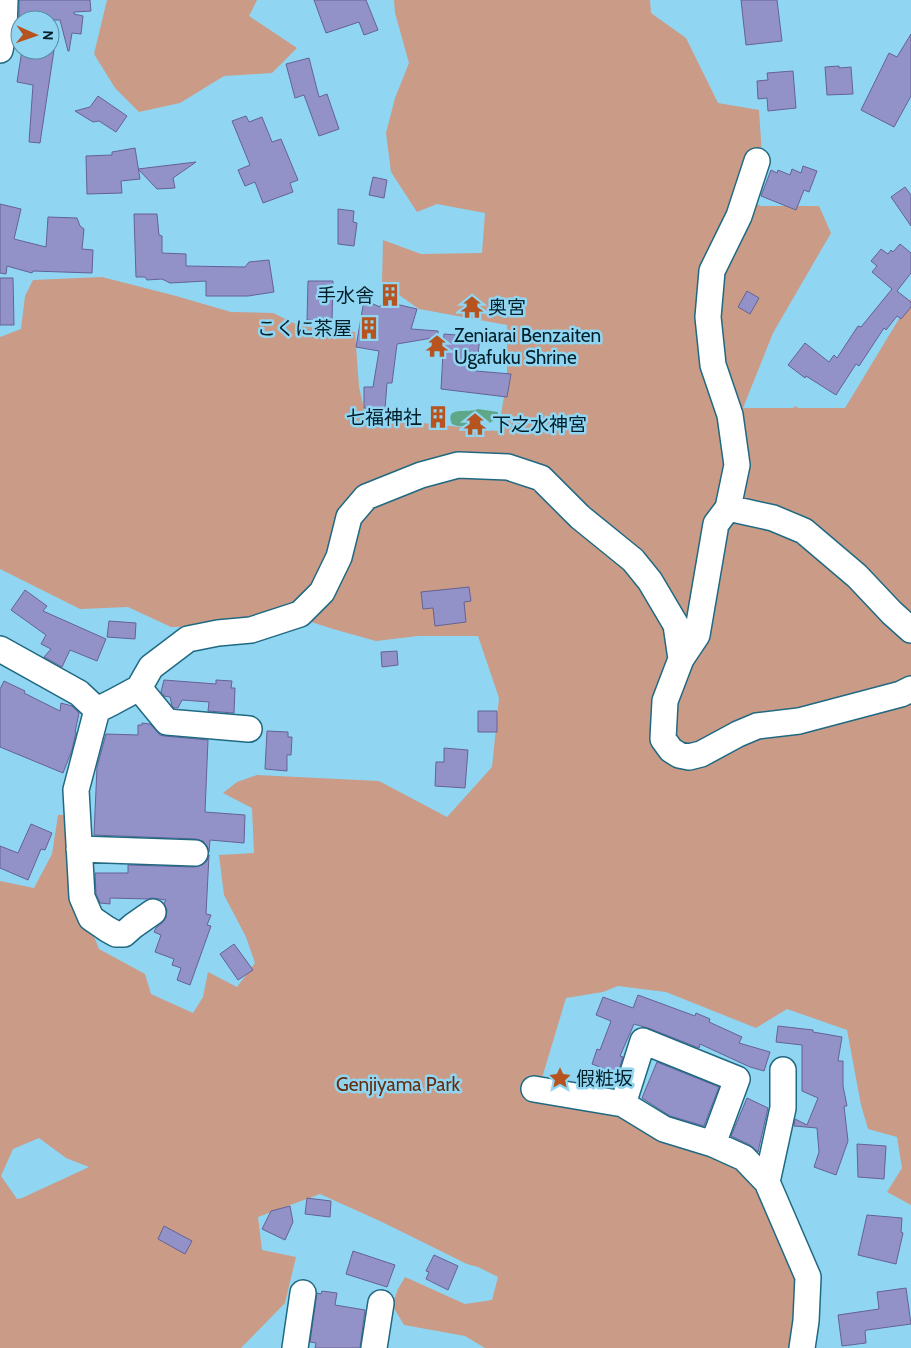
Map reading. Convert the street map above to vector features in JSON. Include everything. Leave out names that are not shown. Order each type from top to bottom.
[{"type":"street","points":[[0,50],[4,30],[5,0]]},
{"type":"street","points":[[757,161],[740,216],[712,271],[708,317],[713,365],[730,415],[737,465],[728,508],[716,524],[697,635],[681,659],[665,701],[663,739],[671,750],[679,755],[701,754],[757,726],[808,719],[901,694],[911,689]]},
{"type":"street","points":[[152,912],[124,934],[116,934],[91,918],[82,897],[76,790],[97,710],[139,688],[151,667],[188,639],[218,633],[251,630],[300,614],[322,592],[339,557],[349,516],[366,497],[421,475],[458,465],[508,468],[541,478],[580,517],[633,560],[644,574],[676,625],[681,659]]},
{"type":"street","points":[[728,508],[773,518],[804,531],[857,576],[911,630]]},
{"type":"street","points":[[0,649],[79,693],[97,710]]},
{"type":"street","points":[[139,688],[167,722],[249,729]]},
{"type":"street","points":[[79,849],[195,853]]},
{"type":"street","points":[[623,1104],[643,1042],[737,1079],[713,1144]]},
{"type":"street","points":[[768,1182],[783,1108],[783,1070]]},
{"type":"street","points":[[534,1088],[623,1104],[664,1130],[713,1144],[744,1158],[768,1182],[808,1277],[806,1321],[802,1348]]},
{"type":"street","points":[[295,1348],[302,1293]]},
{"type":"street","points":[[374,1348],[380,1303]]},
{"type":"green space","points":[[107,0],[257,0],[249,16],[297,48],[272,73],[224,76],[180,103],[139,112],[115,88],[94,54]]},
{"type":"green space","name":"Genjiyama Park","points":[[394,0],[650,0],[651,13],[686,38],[718,103],[759,110],[763,171],[753,202],[761,206],[819,206],[831,233],[773,333],[743,408],[793,408],[796,406],[798,408],[845,408],[911,299],[911,1205],[887,1192],[902,1168],[897,1137],[868,1129],[861,1105],[847,1030],[787,1009],[756,1028],[666,992],[618,986],[603,992],[566,998],[542,1078],[706,1140],[773,1183],[798,1274],[794,1348],[485,1348],[465,1336],[404,1325],[392,1305],[405,1277],[465,1304],[492,1300],[498,1277],[320,1194],[258,1217],[262,1250],[296,1257],[285,1303],[241,1348],[0,1348],[0,881],[34,888],[52,854],[58,815],[66,815],[93,934],[99,949],[145,974],[151,994],[193,1013],[203,997],[208,972],[237,987],[255,963],[246,937],[224,895],[219,855],[254,853],[252,808],[223,793],[237,782],[257,775],[379,781],[447,817],[492,767],[499,698],[478,636],[418,636],[376,641],[299,618],[227,626],[171,627],[128,607],[80,609],[0,569],[0,337],[21,329],[25,296],[33,280],[102,277],[231,312],[273,313],[300,326],[355,332],[359,387],[366,417],[498,431],[507,380],[507,325],[419,309],[382,283],[383,240],[421,254],[482,253],[485,213],[437,204],[417,212],[391,172],[386,133],[395,98],[409,63],[395,13]],"holes":[[[39,1138],[66,1158],[89,1167],[22,1198],[17,1199],[1,1176],[13,1149]]]},
{"type":"shaded area","points":[[478,409],[498,412],[498,415],[490,423],[479,419],[461,426],[452,424],[450,418],[454,412]]},
{"type":"building","points":[[19,0],[90,0],[91,11],[74,12],[74,14],[83,16],[81,34],[72,33],[68,51],[60,20],[60,10],[19,10]]},
{"type":"building","points":[[314,0],[366,0],[378,30],[364,35],[359,22],[326,33]]},
{"type":"building","points":[[741,0],[777,0],[782,41],[746,45]]},
{"type":"building","points":[[911,34],[911,96],[894,127],[861,110],[889,53],[897,57]]},
{"type":"building","points":[[309,58],[319,97],[327,94],[339,129],[319,136],[304,95],[295,98],[286,64]]},
{"type":"building","points":[[20,60],[52,60],[40,143],[29,142],[33,85],[17,82]]},
{"type":"building","points":[[839,66],[839,68],[851,67],[853,94],[827,95],[825,67]]},
{"type":"building","points":[[793,71],[796,108],[768,111],[767,98],[758,99],[757,81],[768,80],[767,73]]},
{"type":"building","points":[[98,96],[127,116],[116,132],[99,121],[93,122],[75,111],[90,107]]},
{"type":"building","points":[[246,116],[249,122],[262,117],[272,142],[281,139],[298,180],[290,183],[293,192],[263,203],[255,182],[245,186],[238,170],[250,165],[232,121]]},
{"type":"building","points":[[135,148],[140,179],[121,181],[122,193],[87,194],[86,156],[112,155],[112,152]]},
{"type":"building","points":[[196,162],[173,178],[175,188],[157,189],[138,169]]},
{"type":"building","points":[[803,166],[817,171],[809,192],[804,190],[796,210],[761,196],[771,170],[777,173],[778,170],[790,175],[792,169],[801,173]]},
{"type":"building","points":[[373,177],[387,180],[384,198],[369,195]]},
{"type":"building","points":[[905,187],[911,195],[911,226],[891,197]]},
{"type":"building","points":[[0,204],[21,209],[14,239],[46,247],[48,217],[77,218],[80,226],[84,229],[82,249],[93,250],[92,273],[33,271],[32,273],[7,266],[6,274],[0,273]]},
{"type":"building","points":[[338,209],[354,211],[353,222],[357,223],[354,246],[338,244]]},
{"type":"building","points":[[134,214],[157,214],[159,235],[162,236],[162,253],[186,254],[186,266],[245,267],[249,262],[269,260],[274,292],[248,296],[206,296],[206,281],[170,283],[162,279],[147,280],[145,277],[136,277]]},
{"type":"building","points":[[900,244],[911,253],[911,273],[897,291],[911,302],[911,307],[901,319],[897,316],[886,330],[884,328],[859,366],[856,364],[836,395],[806,376],[805,378],[788,365],[805,343],[829,362],[834,355],[837,358],[858,326],[861,327],[892,289],[872,272],[877,266],[871,261],[881,249],[888,254],[891,250],[893,252]]},
{"type":"building","points":[[0,278],[13,278],[14,325],[0,325]]},
{"type":"building","points":[[308,281],[333,281],[332,321],[307,320]]},
{"type":"building","points":[[747,291],[759,298],[750,314],[738,307]]},
{"type":"building","points":[[364,300],[380,307],[383,301],[417,309],[411,329],[438,331],[438,337],[397,344],[392,383],[387,383],[385,409],[364,408],[364,387],[373,387],[379,351],[356,347]]},
{"type":"building","points":[[444,334],[480,337],[476,371],[511,374],[507,397],[441,389]]},
{"type":"building","points":[[469,587],[471,601],[464,602],[466,622],[435,626],[433,608],[423,609],[421,592]]},
{"type":"building","points":[[25,590],[47,606],[43,611],[106,639],[97,661],[70,650],[62,667],[44,657],[51,649],[41,644],[46,635],[11,610]]},
{"type":"building","points":[[109,621],[136,623],[135,639],[107,637]]},
{"type":"building","points":[[397,651],[398,665],[382,667],[381,652]]},
{"type":"building","points":[[164,680],[216,684],[216,680],[232,681],[231,688],[235,688],[234,713],[208,711],[209,702],[182,700],[178,708],[174,708],[170,697],[164,696],[161,692]]},
{"type":"building","points":[[4,681],[60,711],[61,703],[72,706],[79,713],[72,750],[63,773],[0,747],[0,689]]},
{"type":"building","points":[[478,711],[497,711],[497,732],[478,732]]},
{"type":"building","points":[[142,723],[150,724],[160,735],[208,740],[205,812],[245,815],[244,843],[210,840],[209,852],[203,841],[196,839],[94,835],[97,767],[106,734],[138,735],[138,725],[142,725]]},
{"type":"building","points":[[267,731],[288,732],[288,737],[292,737],[291,755],[287,755],[287,771],[265,769]]},
{"type":"building","points":[[444,748],[468,750],[465,788],[435,786],[436,762],[444,762]]},
{"type":"building","points":[[31,824],[52,833],[45,850],[41,849],[28,880],[0,868],[0,846],[18,853]]},
{"type":"building","points":[[209,855],[206,914],[211,915],[207,925],[211,926],[190,985],[177,980],[181,968],[172,965],[174,959],[155,952],[161,935],[154,932],[166,918],[167,910],[164,903],[166,900],[110,898],[110,904],[100,903],[96,894],[95,873],[128,873],[128,865],[195,867],[207,861]]},
{"type":"building","points":[[234,944],[253,970],[238,980],[220,954]]},
{"type":"building","points":[[638,995],[695,1016],[696,1013],[710,1019],[709,1022],[742,1037],[739,1043],[770,1052],[764,1071],[750,1067],[700,1044],[699,1048],[634,1024],[620,1056],[623,1057],[613,1087],[600,1083],[605,1069],[592,1064],[597,1049],[600,1050],[611,1021],[596,1015],[603,997],[633,1008]]},
{"type":"building","points":[[778,1026],[813,1030],[813,1032],[842,1037],[838,1061],[843,1061],[843,1086],[847,1106],[844,1106],[848,1141],[836,1175],[814,1167],[819,1152],[817,1128],[794,1126],[795,1119],[807,1125],[818,1098],[802,1091],[802,1045],[776,1042]]},
{"type":"building","points":[[657,1062],[719,1087],[704,1126],[670,1116],[642,1098]]},
{"type":"building","points":[[747,1098],[768,1108],[758,1152],[750,1145],[731,1136]]},
{"type":"building","points":[[857,1144],[886,1146],[884,1179],[858,1177]]},
{"type":"building","points":[[307,1198],[331,1201],[330,1217],[305,1214]]},
{"type":"building","points":[[290,1206],[293,1222],[285,1240],[262,1229],[271,1211]]},
{"type":"building","points":[[867,1215],[902,1218],[901,1232],[903,1233],[896,1264],[858,1255]]},
{"type":"building","points":[[164,1226],[192,1241],[185,1254],[158,1239]]},
{"type":"building","points":[[353,1251],[395,1265],[387,1287],[346,1274]]},
{"type":"building","points":[[434,1255],[458,1266],[448,1290],[426,1279],[429,1272],[426,1271]]},
{"type":"building","points":[[906,1288],[911,1324],[867,1330],[865,1331],[866,1343],[842,1346],[838,1315],[879,1309],[877,1292]]},
{"type":"building","points":[[322,1291],[337,1293],[335,1305],[365,1310],[360,1348],[315,1348],[316,1343],[310,1342],[317,1293],[321,1294]]},
{"type":"place","name":"手水舎","points":[[390,295]]},
{"type":"place","name":"奥宮","points":[[472,307]]},
{"type":"place","name":"こくに茶屋","points":[[369,328]]},
{"type":"place","name":"Zeniarai Benzaiten Ugafuku Shrine","points":[[437,346]]},
{"type":"place","name":"七福神社","points":[[438,417]]},
{"type":"place","name":"下之水神宮","points":[[475,424]]},
{"type":"place","name":"假粧坂","points":[[560,1078]]}]
